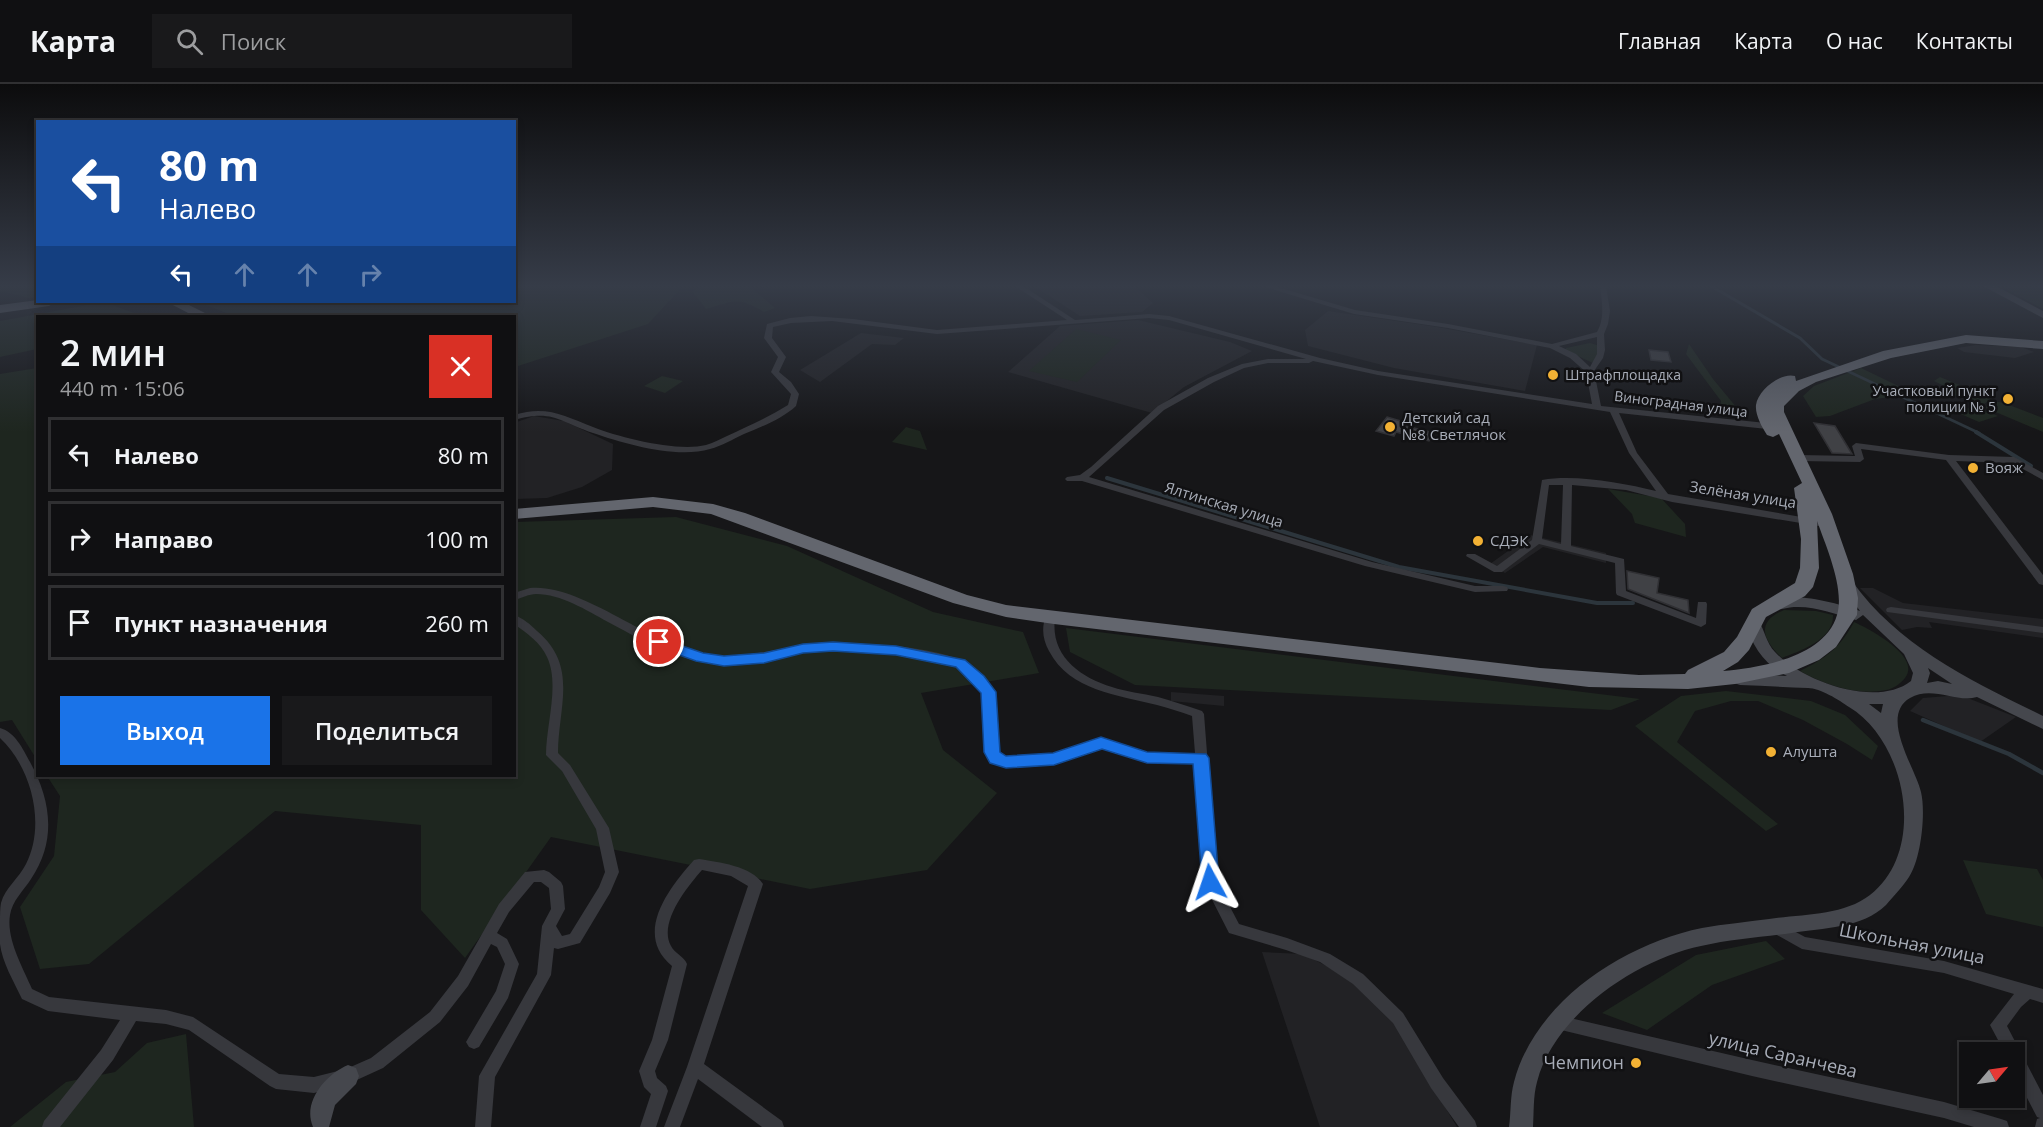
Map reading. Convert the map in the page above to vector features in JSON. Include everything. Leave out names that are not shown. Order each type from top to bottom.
[{"type":"highway","points":[[516,514],[653,502],[713,509],[970,602],[1006,611],[1050,618],[1613,681],[1722,679],[1784,668],[1824,648],[1837,634],[1848,612],[1846,582],[1817,522],[1778,427],[1776,405],[1794,388],[1839,366],[1888,354],[1966,339],[2043,344]]},
{"type":"highway","points":[[1651,682],[1690,677],[1718,666],[1735,654],[1747,639],[1760,613],[1791,597],[1805,585],[1817,522],[1806,470],[1778,427]]},
{"type":"main road","points":[[1846,582],[1870,614],[1904,644],[1918,661],[1921,672],[1920,681],[1890,707],[1894,745]]},
{"type":"main road","points":[[1772,606],[1791,602],[1814,603],[1866,619],[1994,699],[2043,723]]},
{"type":"main road","points":[[1521,1127],[1525,1082],[1540,1045],[1557,1022],[1584,994],[1638,958],[1700,937],[1850,916],[1876,901],[1902,872],[1914,827],[1912,793],[1894,745],[1883,727],[1869,712],[1784,668],[1766,652],[1756,637],[1754,623]]},
{"type":"main road","points":[[1722,679],[1763,679],[1821,687],[1868,698],[1938,687],[1959,689],[1994,699]]},
{"type":"main road","points":[[321,1119],[322,1106],[328,1092],[348,1076]]},
{"type":"street","name":"Виноградная улица","points":[[516,417],[532,412],[552,412],[595,431],[630,440],[669,448],[706,448],[778,416],[792,406],[795,394],[775,372],[782,357],[768,338],[769,335]]},
{"type":"street","name":"Виноградная улица","points":[[1228,335],[1327,362],[1426,382],[1612,410],[1778,427]]},
{"type":"street","points":[[1493,335],[1552,346],[1573,356],[1590,371],[1597,406]]},
{"type":"street","points":[[1552,346],[1597,335]]},
{"type":"street","points":[[1590,371],[1598,364],[1603,350],[1600,335]]},
{"type":"street","points":[[1082,478],[1161,408],[1242,366],[1268,361],[1327,362]]},
{"type":"street","points":[[1612,410],[1633,453],[1668,498]]},
{"type":"street","points":[[1799,458],[1860,459],[1856,446],[1949,458],[2014,460],[2043,477]]},
{"type":"street","points":[[1949,458],[2043,582]]},
{"type":"street","name":"Ялтинская улица","points":[[1070,479],[1082,478],[1369,564],[1475,588],[1503,589]]},
{"type":"street","points":[[1471,556],[1498,570],[1537,541],[1545,482],[1568,481],[1668,498]]},
{"type":"street","points":[[1566,548],[1568,481]]},
{"type":"street","name":"Зелёная улица","points":[[1668,498],[1817,522]]},
{"type":"street","points":[[1537,541],[1620,561],[1621,593],[1701,624],[1702,604]]},
{"type":"street","points":[[516,596],[538,591],[552,593],[575,601],[674,650],[701,658],[724,661],[748,660],[803,648],[833,647],[896,651],[960,663],[979,680],[988,692],[992,752],[996,759],[1006,762],[1054,759],[1101,743],[1147,757],[1201,758]]},
{"type":"street","points":[[1891,610],[2043,630]]},
{"type":"street","points":[[1050,618],[1046,630],[1054,651],[1065,666],[1081,677],[1107,689],[1163,702],[1198,714],[1210,882],[1234,929],[1287,944],[1325,958],[1358,979],[1398,1018],[1437,1083],[1469,1127]]},
{"type":"street","points":[[516,620],[548,647],[557,665],[558,683],[551,738],[552,755],[566,768],[578,785],[602,828],[612,872],[605,889],[575,939],[558,943],[549,926]]},
{"type":"street","points":[[0,732],[16,746],[41,799],[44,817],[42,839],[33,865],[13,892],[3,916],[7,939],[27,994],[48,1004],[166,1017],[193,1024],[276,1081],[314,1085],[348,1076],[377,1063],[435,1017],[463,981],[504,908],[530,876],[544,876],[556,886],[558,909],[549,926],[544,975],[487,1076],[483,1127]]},
{"type":"street","points":[[648,1127],[660,1091],[650,1082],[648,1071],[660,1040],[680,964],[666,951],[660,934],[669,904],[685,879],[699,864],[734,871],[756,884],[695,1067],[672,1127]]},
{"type":"street","name":"Школьная улица","points":[[1774,927],[1802,943],[1944,967],[2036,994]]},
{"type":"street","points":[[474,1042],[503,993],[512,964],[502,944],[489,936]]},
{"type":"street","points":[[2007,1042],[1998,1025],[2016,1002],[2036,994]]},
{"type":"street","points":[[50,1127],[107,1055],[132,1014]]},
{"type":"street","name":"улица Саранчева","points":[[1557,1022],[1944,1110],[2001,1127]]},
{"type":"street","points":[[695,1067],[776,1127]]},
{"type":"street","points":[[2025,1076],[2043,1111]]},
{"type":"shaded area","points":[[0,335],[36,335],[36,349],[0,357]]},
{"type":"shaded area","points":[[516,335],[615,335],[516,367]]},
{"type":"shaded area","points":[[858,335],[904,338],[895,345],[872,344],[820,382],[800,370]]},
{"type":"shaded area","points":[[1050,335],[1199,335],[1230,342],[1252,351],[1184,387],[1152,413],[1008,372]]},
{"type":"shaded area","points":[[1070,335],[1099,335],[1121,340],[1077,382],[1029,371]]},
{"type":"shaded area","points":[[1306,335],[1480,335],[1537,345],[1525,391],[1394,368],[1308,346]]},
{"type":"shaded area","points":[[1590,343],[1600,346],[1595,364],[1565,350],[1566,348]]},
{"type":"shaded area","points":[[1689,344],[1713,379],[1742,414],[1718,415],[1721,401],[1686,354]]},
{"type":"shaded area","points":[[1976,345],[2021,347],[2034,352],[2015,358],[1964,352],[1957,348]]},
{"type":"shaded area","points":[[36,368],[36,758],[12,720],[0,722],[0,374]]},
{"type":"shaded area","points":[[1861,368],[1915,394],[1875,399],[1830,416],[1816,417],[1803,396],[1814,386]]},
{"type":"shaded area","points":[[662,376],[683,381],[665,393],[644,386]]},
{"type":"shaded area","points":[[1940,377],[1991,399],[1981,406],[1944,391],[1948,388],[1934,381]]},
{"type":"shaded area","points":[[1993,401],[2043,418],[2043,432],[1986,408],[1987,404]]},
{"type":"shaded area","points":[[1975,406],[1998,416],[1979,422],[1956,412]]},
{"type":"shaded area","points":[[534,416],[564,421],[613,444],[612,470],[582,487],[547,498],[516,499],[516,422]]},
{"type":"shaded area","points":[[906,427],[920,431],[927,450],[892,442]]},
{"type":"shaded area","points":[[1608,489],[1661,498],[1685,524],[1686,537],[1635,523],[1632,514]]},
{"type":"shaded area","points":[[676,517],[787,546],[933,612],[1023,632],[1039,673],[921,693],[943,750],[997,793],[927,870],[810,889],[551,837],[465,958],[421,910],[421,825],[275,811],[89,964],[40,969],[20,907],[54,856],[60,796],[48,777],[516,777],[516,522]]},
{"type":"shaded area","points":[[1530,535],[1606,553],[1606,563],[1543,547],[1505,573],[1490,564]]},
{"type":"shaded area","points":[[1860,588],[1873,588],[1903,603],[2043,619],[2043,638],[1929,622],[1932,628],[1917,627],[1902,630]]},
{"type":"shaded area","points":[[1784,610],[1816,611],[1833,615],[1832,624],[1822,638],[1815,643],[1782,658],[1770,645],[1765,632],[1769,620]]},
{"type":"shaded area","points":[[1854,622],[1892,644],[1906,661],[1908,670],[1905,678],[1896,686],[1864,692],[1831,685],[1800,671],[1832,651]]},
{"type":"shaded area","points":[[1066,628],[1640,699],[1611,710],[1135,685],[1070,652]]},
{"type":"shaded area","points":[[1726,691],[1811,701],[1845,715],[1878,746],[1872,760],[1803,720],[1758,701],[1731,701],[1695,711],[1677,742],[1778,824],[1766,831],[1635,726],[1681,696]]},
{"type":"shaded area","points":[[1171,692],[1224,696],[1224,706],[1171,701]]},
{"type":"shaded area","points":[[1960,695],[2016,717],[1980,742],[1910,711],[1923,698]]},
{"type":"shaded area","points":[[1963,860],[2037,869],[2043,880],[2043,927],[1986,914]]},
{"type":"shaded area","points":[[1766,941],[1785,959],[1712,985],[1647,1030],[1602,1013],[1696,955]]},
{"type":"shaded area","points":[[1262,952],[1303,954],[1354,980],[1394,1022],[1457,1127],[1320,1127]]},
{"type":"shaded area","points":[[186,1034],[194,1127],[10,1127],[66,1082],[115,1072],[147,1043]]},
{"type":"building","points":[[1649,350],[1668,352],[1671,362],[1651,360]]},
{"type":"building","name":"Детский сад №8 Светлячок","points":[[1387,417],[1404,422],[1402,425],[1434,433],[1429,441],[1396,432],[1394,436],[1376,431]]},
{"type":"building","points":[[1814,423],[1835,426],[1852,454],[1832,453]]},
{"type":"building","points":[[1627,571],[1659,578],[1657,593],[1688,600],[1689,613],[1628,589]]},
{"type":"waterway","points":[[1794,335],[1822,359],[1979,433]]},
{"type":"waterway","points":[[1976,432],[2031,466]]},
{"type":"waterway","points":[[1107,478],[1399,567],[1597,603],[1633,603]]},
{"type":"waterway","points":[[1923,720],[2009,754],[2043,773]]},
{"type":"place","name":"Штрафплощадка","points":[[1553,375]]},
{"type":"place","name":"Участковый пункт полиции № 5","points":[[2008,399]]},
{"type":"place","name":"Детский сад №8 Светлячок","points":[[1390,427]]},
{"type":"place","name":"Вояж","points":[[1973,468]]},
{"type":"place","name":"СДЭК","points":[[1478,541]]},
{"type":"place","name":"Алушта","points":[[1771,752]]},
{"type":"place","name":"Чемпион","points":[[1636,1063]]},
{"type":"route","points":[[659,642],[674,650],[701,658],[724,661],[764,658],[803,648],[833,647],[896,651],[933,656],[960,663],[979,680],[988,692],[992,752],[996,759],[1006,762],[1054,759],[1101,743],[1147,757],[1201,758],[1210,882]]}]
